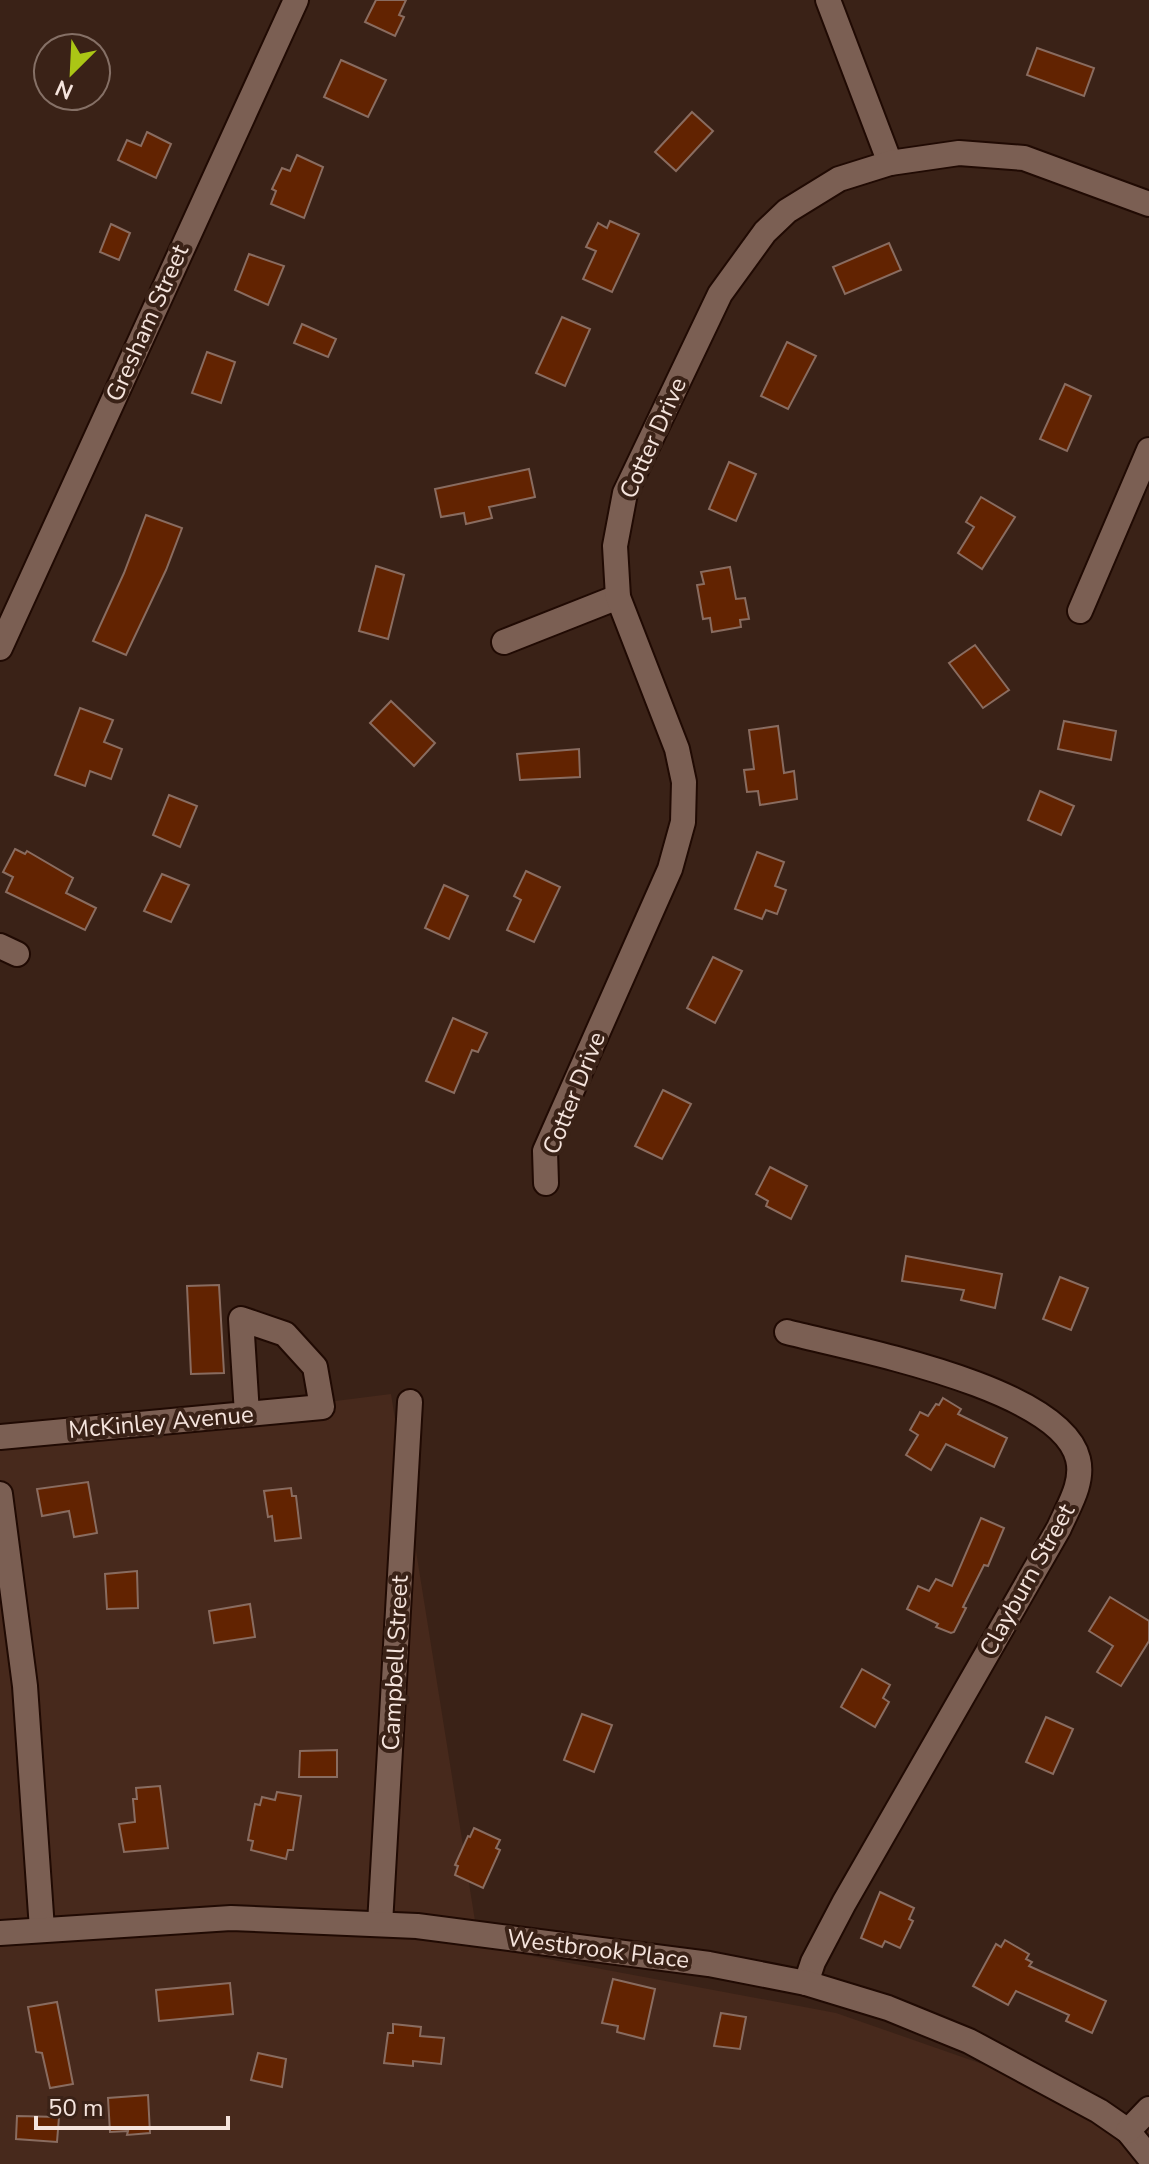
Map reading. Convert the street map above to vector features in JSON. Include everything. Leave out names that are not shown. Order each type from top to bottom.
[{"type":"street","name":"Gresham Street","points":[[0,648],[252,90],[296,0]]},
{"type":"street","points":[[828,0],[890,163]]},
{"type":"street","name":"Cotter Drive","points":[[546,1183],[545,1151],[670,869],[683,822],[684,782],[677,749],[618,597],[615,546],[625,493],[720,294],[765,232],[787,211],[839,179],[890,163],[959,153],[1024,158],[1149,204]]},
{"type":"street","points":[[1080,611],[1149,450]]},
{"type":"street","points":[[504,642],[618,597]]},
{"type":"street","name":"McKinley Avenue","points":[[0,1437],[247,1414],[322,1407],[315,1367],[285,1334],[241,1319],[247,1414]]},
{"type":"street","name":"Clayburn Street","points":[[787,1332],[964,1378],[1017,1400],[1058,1427],[1072,1442],[1079,1461],[1078,1486],[1059,1528],[844,1903],[813,1962],[806,1983]]},
{"type":"street","name":"Campbell Street","points":[[380,1924],[410,1402]]},
{"type":"street","points":[[0,1494],[25,1686],[42,1929]]},
{"type":"street","name":"Westbrook Place","points":[[0,1933],[231,1918],[380,1924],[417,1926],[709,1964],[806,1983],[888,2008],[969,2041],[1099,2111],[1128,2131],[1149,2157]]},
{"type":"street","points":[[1128,2131],[1149,2109]]},
{"type":"shaded area","points":[[391,1394],[479,1946],[836,2013],[1149,2122],[1149,2164],[0,2164],[0,1443]]},
{"type":"building","points":[[376,0],[406,0],[399,15],[404,17],[395,36],[365,22]]},
{"type":"building","points":[[1037,48],[1094,68],[1084,96],[1027,75]]},
{"type":"building","points":[[341,60],[386,80],[368,117],[324,97]]},
{"type":"building","points":[[692,112],[713,131],[676,171],[655,152]]},
{"type":"building","points":[[147,132],[171,144],[156,178],[118,160],[127,140],[141,146]]},
{"type":"building","points":[[297,155],[323,167],[304,218],[271,204],[276,191],[272,189],[282,168],[290,171]]},
{"type":"building","points":[[610,221],[639,234],[612,292],[583,279],[596,251],[586,247],[598,223],[607,228]]},
{"type":"building","points":[[111,224],[130,233],[119,260],[100,252]]},
{"type":"building","points":[[889,243],[901,270],[845,294],[833,267]]},
{"type":"building","points":[[249,254],[284,266],[268,305],[235,290]]},
{"type":"building","points":[[562,317],[590,329],[565,386],[536,373]]},
{"type":"building","points":[[302,324],[336,339],[328,357],[294,343]]},
{"type":"building","points":[[787,342],[816,356],[788,409],[761,396]]},
{"type":"building","points":[[207,352],[235,362],[221,403],[192,393]]},
{"type":"building","points":[[1065,384],[1091,396],[1067,451],[1040,439]]},
{"type":"building","points":[[729,462],[756,474],[736,521],[709,509]]},
{"type":"building","points":[[529,469],[535,497],[489,507],[492,518],[466,524],[464,513],[441,517],[435,489]]},
{"type":"building","points":[[981,497],[1015,517],[982,569],[958,553],[974,527],[966,522]]},
{"type":"building","points":[[146,515],[182,528],[126,655],[93,641]]},
{"type":"building","points":[[376,566],[404,575],[388,639],[359,631]]},
{"type":"building","points":[[730,567],[736,599],[745,598],[749,619],[740,620],[741,627],[712,632],[710,618],[703,619],[697,585],[704,584],[701,572]]},
{"type":"building","points":[[975,645],[1009,690],[983,708],[949,663]]},
{"type":"building","points":[[391,701],[435,743],[414,766],[370,723]]},
{"type":"building","points":[[80,708],[113,720],[104,742],[122,749],[111,779],[90,771],[85,786],[55,775]]},
{"type":"building","points":[[1064,721],[1116,731],[1111,760],[1058,749]]},
{"type":"building","points":[[778,726],[784,773],[794,771],[797,799],[760,805],[758,791],[747,792],[744,770],[754,769],[749,730]]},
{"type":"building","points":[[579,749],[580,777],[520,780],[517,754]]},
{"type":"building","points":[[1040,791],[1074,806],[1061,835],[1028,820]]},
{"type":"building","points":[[169,795],[197,806],[180,847],[153,835]]},
{"type":"building","points":[[15,849],[25,854],[27,851],[73,878],[66,893],[96,908],[85,930],[6,892],[13,877],[3,872]]},
{"type":"building","points":[[757,852],[784,862],[775,886],[786,890],[777,914],[766,910],[762,919],[735,909]]},
{"type":"building","points":[[526,871],[560,887],[534,942],[507,930],[521,900],[514,896]]},
{"type":"building","points":[[162,874],[189,885],[171,922],[144,911]]},
{"type":"building","points":[[444,885],[468,896],[449,939],[425,928]]},
{"type":"building","points":[[713,957],[742,971],[715,1023],[687,1008]]},
{"type":"building","points":[[453,1018],[487,1033],[478,1052],[472,1050],[454,1093],[426,1081]]},
{"type":"building","points":[[663,1090],[691,1104],[662,1159],[635,1146]]},
{"type":"building","points":[[770,1167],[807,1186],[791,1219],[766,1206],[768,1201],[756,1194]]},
{"type":"building","points":[[906,1256],[1002,1274],[995,1308],[961,1300],[964,1290],[902,1281]]},
{"type":"building","points":[[1060,1277],[1088,1288],[1071,1330],[1043,1319]]},
{"type":"building","points":[[219,1285],[224,1373],[191,1374],[187,1286]]},
{"type":"building","points":[[943,1398],[961,1409],[958,1414],[1007,1438],[994,1467],[946,1444],[931,1470],[906,1455],[918,1435],[910,1430],[920,1412],[928,1416]]},
{"type":"building","points":[[88,1482],[97,1533],[74,1537],[69,1511],[42,1516],[37,1489]]},
{"type":"building","points":[[291,1488],[292,1496],[296,1496],[301,1538],[275,1541],[272,1516],[268,1517],[264,1491]]},
{"type":"building","points":[[981,1518],[1004,1528],[988,1566],[984,1565],[963,1607],[966,1608],[951,1633],[907,1609],[918,1586],[929,1591],[936,1579],[952,1586]]},
{"type":"building","points":[[137,1571],[138,1608],[107,1609],[105,1574]]},
{"type":"building","points":[[1110,1597],[1149,1621],[1149,1641],[1121,1686],[1097,1672],[1113,1646],[1089,1631]]},
{"type":"building","points":[[250,1604],[255,1637],[214,1643],[209,1611]]},
{"type":"building","points":[[862,1669],[890,1685],[883,1698],[889,1702],[875,1727],[841,1707]]},
{"type":"building","points":[[582,1714],[612,1725],[594,1772],[564,1760]]},
{"type":"building","points":[[1046,1717],[1073,1729],[1053,1774],[1026,1762]]},
{"type":"building","points":[[337,1750],[337,1777],[299,1777],[300,1751]]},
{"type":"building","points":[[160,1786],[168,1848],[124,1852],[119,1824],[135,1822],[133,1799],[137,1799],[136,1788]]},
{"type":"building","points":[[277,1792],[301,1796],[293,1850],[288,1850],[286,1859],[251,1850],[253,1841],[248,1840],[255,1804],[260,1805],[262,1797],[275,1800]]},
{"type":"building","points":[[474,1828],[500,1840],[496,1848],[500,1850],[483,1888],[455,1875],[458,1866],[455,1865]]},
{"type":"building","points":[[880,1892],[914,1908],[909,1919],[913,1921],[900,1948],[885,1941],[882,1947],[861,1938]]},
{"type":"building","points":[[1005,1940],[1029,1954],[1026,1959],[1032,1962],[1029,1966],[1106,2001],[1092,2033],[1066,2021],[1069,2015],[1016,1991],[1008,2005],[973,1986],[996,1944],[1001,1947]]},
{"type":"building","points":[[613,1979],[655,1989],[644,2039],[617,2032],[618,2026],[602,2023]]},
{"type":"building","points":[[230,1983],[233,2014],[159,2021],[156,1990]]},
{"type":"building","points":[[57,2002],[73,2084],[50,2088],[42,2053],[36,2052],[28,2007]]},
{"type":"building","points":[[721,2013],[746,2017],[740,2049],[714,2046]]},
{"type":"building","points":[[393,2024],[421,2027],[420,2036],[444,2038],[441,2064],[413,2061],[413,2066],[384,2063],[388,2033],[393,2033]]},
{"type":"building","points":[[258,2053],[286,2059],[282,2087],[251,2080]]},
{"type":"building","points":[[148,2095],[150,2133],[127,2135],[128,2131],[110,2132],[108,2098]]},
{"type":"building","points":[[17,2116],[59,2117],[57,2142],[16,2139]]}]
